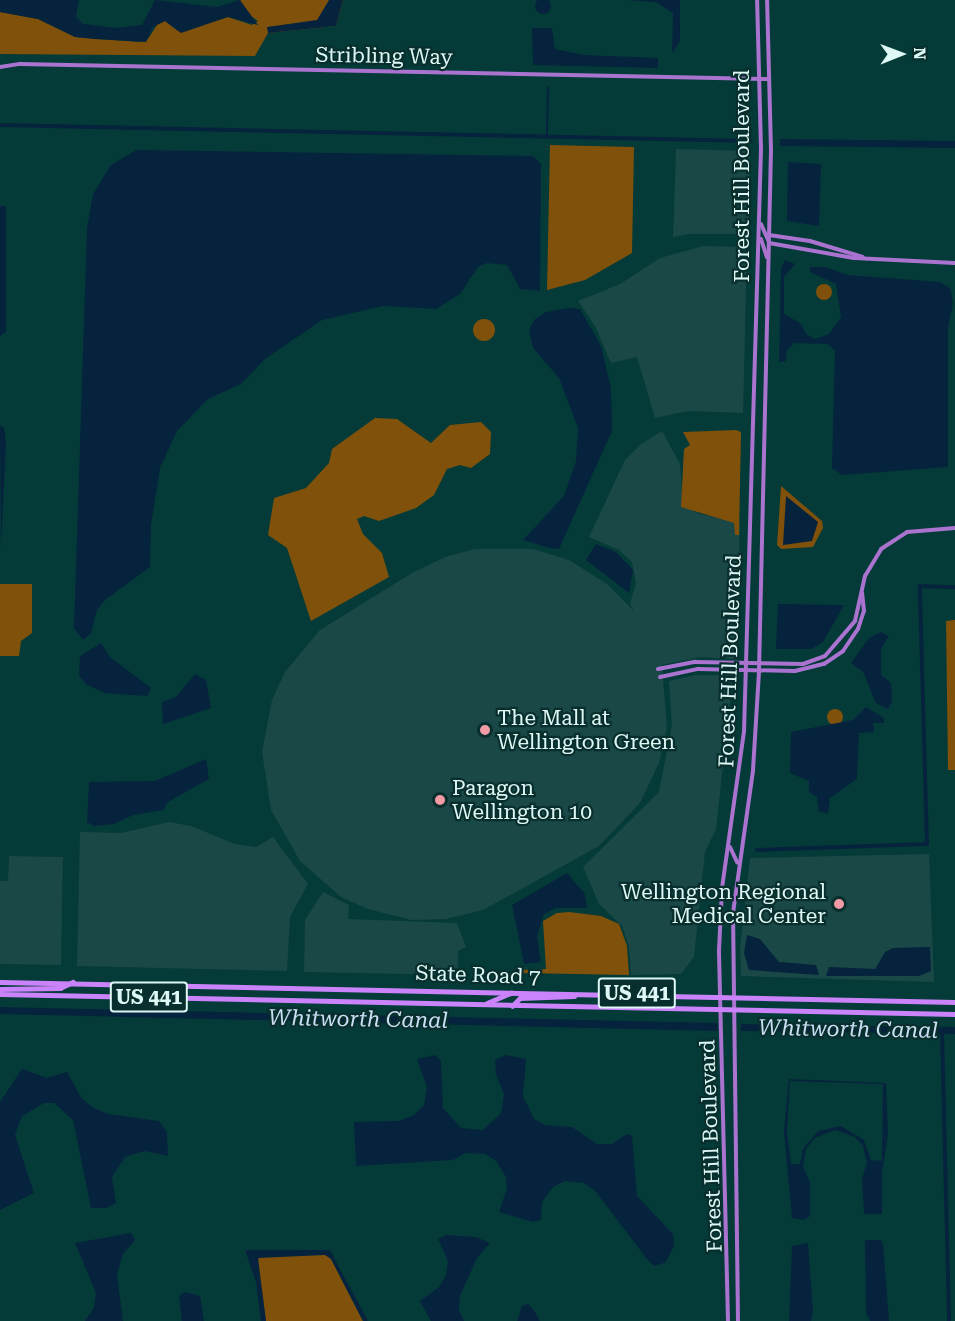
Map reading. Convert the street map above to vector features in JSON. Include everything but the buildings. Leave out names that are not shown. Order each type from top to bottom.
[{"type":"main road","name":"Forest Hill Boulevard","points":[[728,1321],[720,909],[743,746],[760,215],[757,0]]},
{"type":"main road","name":"Forest Hill Boulevard","points":[[738,1321],[733,914],[738,862],[753,770],[760,663],[769,243],[766,0]]},
{"type":"main road","name":"Stribling Way","points":[[0,67],[32,64],[767,79]]},
{"type":"main road","points":[[760,215],[769,243],[867,258],[955,263]]},
{"type":"main road","points":[[769,235],[810,241],[867,258]]},
{"type":"main road","points":[[759,236],[768,261]]},
{"type":"main road","points":[[658,669],[695,662],[803,664],[825,656],[851,630],[872,561],[893,538],[915,530],[955,528]]},
{"type":"main road","points":[[660,677],[698,669],[804,670],[838,655],[858,629],[864,611],[862,593]]},
{"type":"main road","points":[[730,845],[738,862]]},
{"type":"main road","name":"State Road 7","points":[[0,982],[721,995],[955,1002]]},
{"type":"main road","points":[[0,992],[60,988],[74,982]]},
{"type":"main road","name":"State Road 7","points":[[0,992],[722,1011],[955,1014]]},
{"type":"main road","points":[[472,1005],[496,1002],[511,993]]},
{"type":"main road","points":[[512,1006],[520,998],[562,999],[580,994]]},
{"type":"shaded area","points":[[240,0],[343,0],[336,26],[268,33],[255,56],[0,54],[0,12],[38,19],[75,37],[140,42],[148,39],[159,22],[165,21],[178,31],[228,17],[252,25],[258,21],[248,14]]},
{"type":"shaded area","points":[[550,145],[634,147],[632,253],[585,280],[547,290]]},
{"type":"shaded area","points":[[676,149],[750,151],[748,234],[689,234],[673,237]]},
{"type":"shaded area","points":[[703,246],[747,247],[743,413],[688,411],[655,418],[637,357],[611,363],[595,326],[578,301],[620,284],[660,258]]},
{"type":"shaded area","points":[[821,284],[827,284],[832,292],[830,298],[821,300],[816,295],[816,289]]},
{"type":"shaded area","points":[[484,319],[492,322],[495,330],[492,338],[484,341],[476,338],[473,330],[476,322]]},
{"type":"shaded area","points":[[375,418],[397,419],[431,443],[450,425],[481,422],[491,432],[490,454],[471,468],[460,465],[447,469],[434,495],[416,508],[379,521],[364,516],[357,519],[363,534],[382,553],[389,577],[311,621],[287,548],[268,535],[274,498],[306,488],[329,463],[332,449]]},
{"type":"shaded area","points":[[736,430],[741,432],[739,535],[735,535],[734,523],[681,507],[684,449],[690,445],[683,432]]},
{"type":"shaded area","name":"The Mall at Wellington Green","points":[[662,431],[680,464],[683,506],[700,514],[740,523],[736,659],[700,657],[662,665],[667,728],[659,763],[640,803],[599,846],[483,910],[446,919],[411,920],[368,909],[341,897],[300,861],[271,810],[262,752],[272,700],[285,672],[320,630],[412,573],[445,557],[475,549],[533,549],[569,560],[607,584],[634,611],[630,604],[636,583],[632,562],[619,550],[589,537],[625,460],[641,444]]},
{"type":"shaded area","points":[[781,486],[822,521],[823,528],[813,547],[781,549],[777,545]]},
{"type":"shaded area","points":[[0,584],[32,584],[32,633],[21,641],[19,656],[0,656]]},
{"type":"shaded area","points":[[955,620],[955,770],[948,770],[946,621]]},
{"type":"shaded area","points":[[695,675],[733,675],[716,829],[705,852],[694,957],[681,974],[631,975],[629,947],[622,926],[599,904],[583,867],[659,792],[672,725],[669,681]]},
{"type":"shaded area","points":[[835,709],[843,717],[835,725],[827,717]]},
{"type":"shaded area","points":[[169,822],[191,826],[235,844],[256,847],[273,837],[308,884],[290,917],[287,971],[77,966],[80,832],[121,833]]},
{"type":"shaded area","name":"Wellington Regional Medical Center","points":[[929,854],[934,982],[741,976],[740,948],[750,858]]},
{"type":"shaded area","points":[[9,856],[63,857],[61,965],[0,964],[0,881],[8,881]]},
{"type":"shaded area","points":[[323,892],[349,905],[348,919],[457,923],[466,947],[458,951],[458,975],[304,972],[305,920]]},
{"type":"shaded area","points":[[569,912],[601,916],[619,924],[627,946],[629,975],[521,973],[520,970],[546,969],[543,921],[557,913]]},
{"type":"shaded area","points":[[260,1255],[329,1255],[363,1321],[266,1321],[257,1263]]},
{"type":"water","points":[[540,-2],[546,-2],[551,6],[549,12],[540,14],[535,9],[535,3]]},
{"type":"water","points":[[0,0],[79,0],[76,17],[83,24],[116,28],[142,25],[155,0],[217,7],[240,0],[258,25],[228,17],[181,33],[165,21],[153,27],[146,42],[94,39],[75,37],[38,19],[0,12]]},
{"type":"water","points":[[329,0],[343,0],[336,26],[268,33],[267,27],[317,20]]},
{"type":"water","points":[[626,0],[680,0],[680,41],[672,53],[673,13],[656,2]]},
{"type":"water","points":[[532,28],[552,28],[555,49],[583,55],[658,58],[658,68],[533,65]]},
{"type":"water","points":[[780,139],[955,141],[955,148],[780,146]]},
{"type":"water","points":[[136,150],[533,156],[541,164],[540,291],[520,289],[507,265],[487,263],[478,267],[460,294],[436,309],[383,306],[322,320],[265,359],[241,384],[208,399],[177,431],[160,468],[151,525],[150,567],[105,600],[97,610],[91,633],[83,640],[74,628],[87,228],[93,194],[111,165]]},
{"type":"water","points":[[788,162],[821,164],[819,226],[787,221]]},
{"type":"water","points":[[0,206],[6,206],[6,332],[0,336]]},
{"type":"water","points":[[785,260],[795,264],[784,277],[784,314],[800,323],[807,335],[815,339],[829,334],[841,317],[836,284],[810,272],[810,267],[825,267],[848,275],[940,282],[950,288],[953,303],[948,328],[948,467],[842,475],[832,468],[835,350],[827,344],[794,343],[787,350],[786,361],[779,362],[781,268]]},
{"type":"water","points":[[569,308],[580,309],[601,346],[611,388],[612,431],[559,549],[523,540],[564,496],[576,461],[578,428],[559,378],[533,348],[529,330],[535,319],[546,312]]},
{"type":"water","points":[[0,425],[4,428],[6,442],[1,546]]},
{"type":"water","points":[[786,496],[818,522],[812,541],[783,545]]},
{"type":"water","points":[[596,544],[616,552],[633,570],[629,593],[586,560]]},
{"type":"water","points":[[778,604],[844,605],[823,642],[811,649],[776,649]]},
{"type":"water","points":[[881,632],[889,636],[881,649],[881,675],[891,683],[892,701],[888,709],[876,703],[863,672],[851,663],[869,638]]},
{"type":"water","points":[[101,643],[110,657],[151,688],[147,696],[105,693],[87,685],[79,676],[80,656]]},
{"type":"water","points":[[195,674],[206,680],[211,708],[163,724],[162,702],[176,697]]},
{"type":"water","points":[[866,707],[884,718],[884,723],[873,723],[874,732],[859,733],[857,779],[830,798],[828,813],[819,812],[817,797],[809,792],[809,781],[790,773],[791,732],[853,720]]},
{"type":"water","points":[[206,759],[209,779],[168,802],[163,810],[133,815],[114,824],[94,826],[87,822],[89,782],[155,781]]},
{"type":"water","points":[[567,873],[585,894],[587,908],[556,908],[544,914],[537,937],[541,962],[524,964],[512,905]]},
{"type":"water","points":[[747,935],[760,939],[779,962],[816,965],[819,975],[749,970],[744,953]]},
{"type":"water","points":[[930,947],[931,971],[919,976],[826,976],[829,967],[875,969],[885,952],[893,948]]},
{"type":"water","name":"Whitworth Canal","points":[[0,1007],[717,1023],[718,1031],[0,1014]]},
{"type":"water","name":"Whitworth Canal","points":[[741,1024],[955,1027],[955,1034],[741,1031]]},
{"type":"water","points":[[436,1055],[441,1061],[443,1108],[461,1128],[483,1130],[501,1113],[504,1094],[496,1075],[495,1060],[506,1055],[526,1059],[523,1096],[534,1119],[545,1125],[572,1127],[597,1144],[612,1144],[627,1134],[632,1136],[637,1196],[673,1234],[674,1246],[666,1262],[655,1266],[650,1263],[596,1192],[584,1183],[565,1181],[553,1187],[542,1202],[541,1220],[533,1222],[499,1212],[507,1188],[506,1177],[496,1161],[485,1154],[466,1153],[453,1160],[356,1166],[354,1122],[399,1121],[414,1115],[424,1105],[427,1087],[417,1059]]},
{"type":"water","points":[[22,1069],[47,1078],[67,1072],[82,1099],[92,1107],[108,1114],[159,1121],[167,1132],[168,1156],[145,1151],[125,1157],[112,1177],[116,1203],[106,1208],[91,1208],[73,1120],[54,1103],[44,1103],[22,1116],[15,1135],[34,1193],[0,1210],[0,1102]]},
{"type":"water","points":[[789,1079],[886,1083],[888,1134],[882,1173],[882,1214],[864,1214],[862,1178],[867,1163],[863,1146],[855,1137],[835,1130],[815,1138],[806,1149],[803,1167],[810,1183],[810,1216],[804,1220],[792,1218],[784,1131]],"holes":[[[790,1081],[883,1084],[882,1161],[871,1160],[864,1140],[841,1126],[818,1131],[803,1149],[800,1164],[791,1164],[787,1132]]]},
{"type":"water","points":[[131,1233],[135,1240],[123,1254],[117,1274],[123,1321],[85,1321],[94,1307],[96,1293],[75,1243]]},
{"type":"water","points":[[447,1235],[476,1237],[490,1243],[477,1258],[460,1296],[459,1310],[464,1321],[431,1321],[420,1301],[439,1287],[446,1275],[448,1261],[438,1239]]},
{"type":"water","points":[[865,1240],[881,1240],[883,1244],[889,1321],[870,1321],[866,1313]]},
{"type":"water","points":[[808,1243],[813,1312],[811,1321],[789,1321],[792,1246]]},
{"type":"water","points":[[245,1250],[330,1250],[368,1321],[363,1321],[331,1259],[325,1255],[258,1258],[266,1321],[261,1321],[256,1282]]},
{"type":"water","points":[[185,1292],[200,1296],[204,1321],[182,1321],[179,1296]]},
{"type":"water","points":[[528,1304],[540,1321],[517,1321],[522,1306]]},
{"type":"waterway","points":[[547,138],[548,88]]},
{"type":"waterway","points":[[0,125],[751,141]]},
{"type":"waterway","points":[[757,850],[927,844],[920,586],[955,587]]},
{"type":"waterway","name":"Whitworth Canal","points":[[942,1031],[949,1321]]},
{"type":"place","name":"The Mall at Wellington Green","points":[[485,730]]},
{"type":"place","name":"Paragon Wellington 10","points":[[440,800]]},
{"type":"place","name":"Wellington Regional Medical Center","points":[[839,904]]}]
